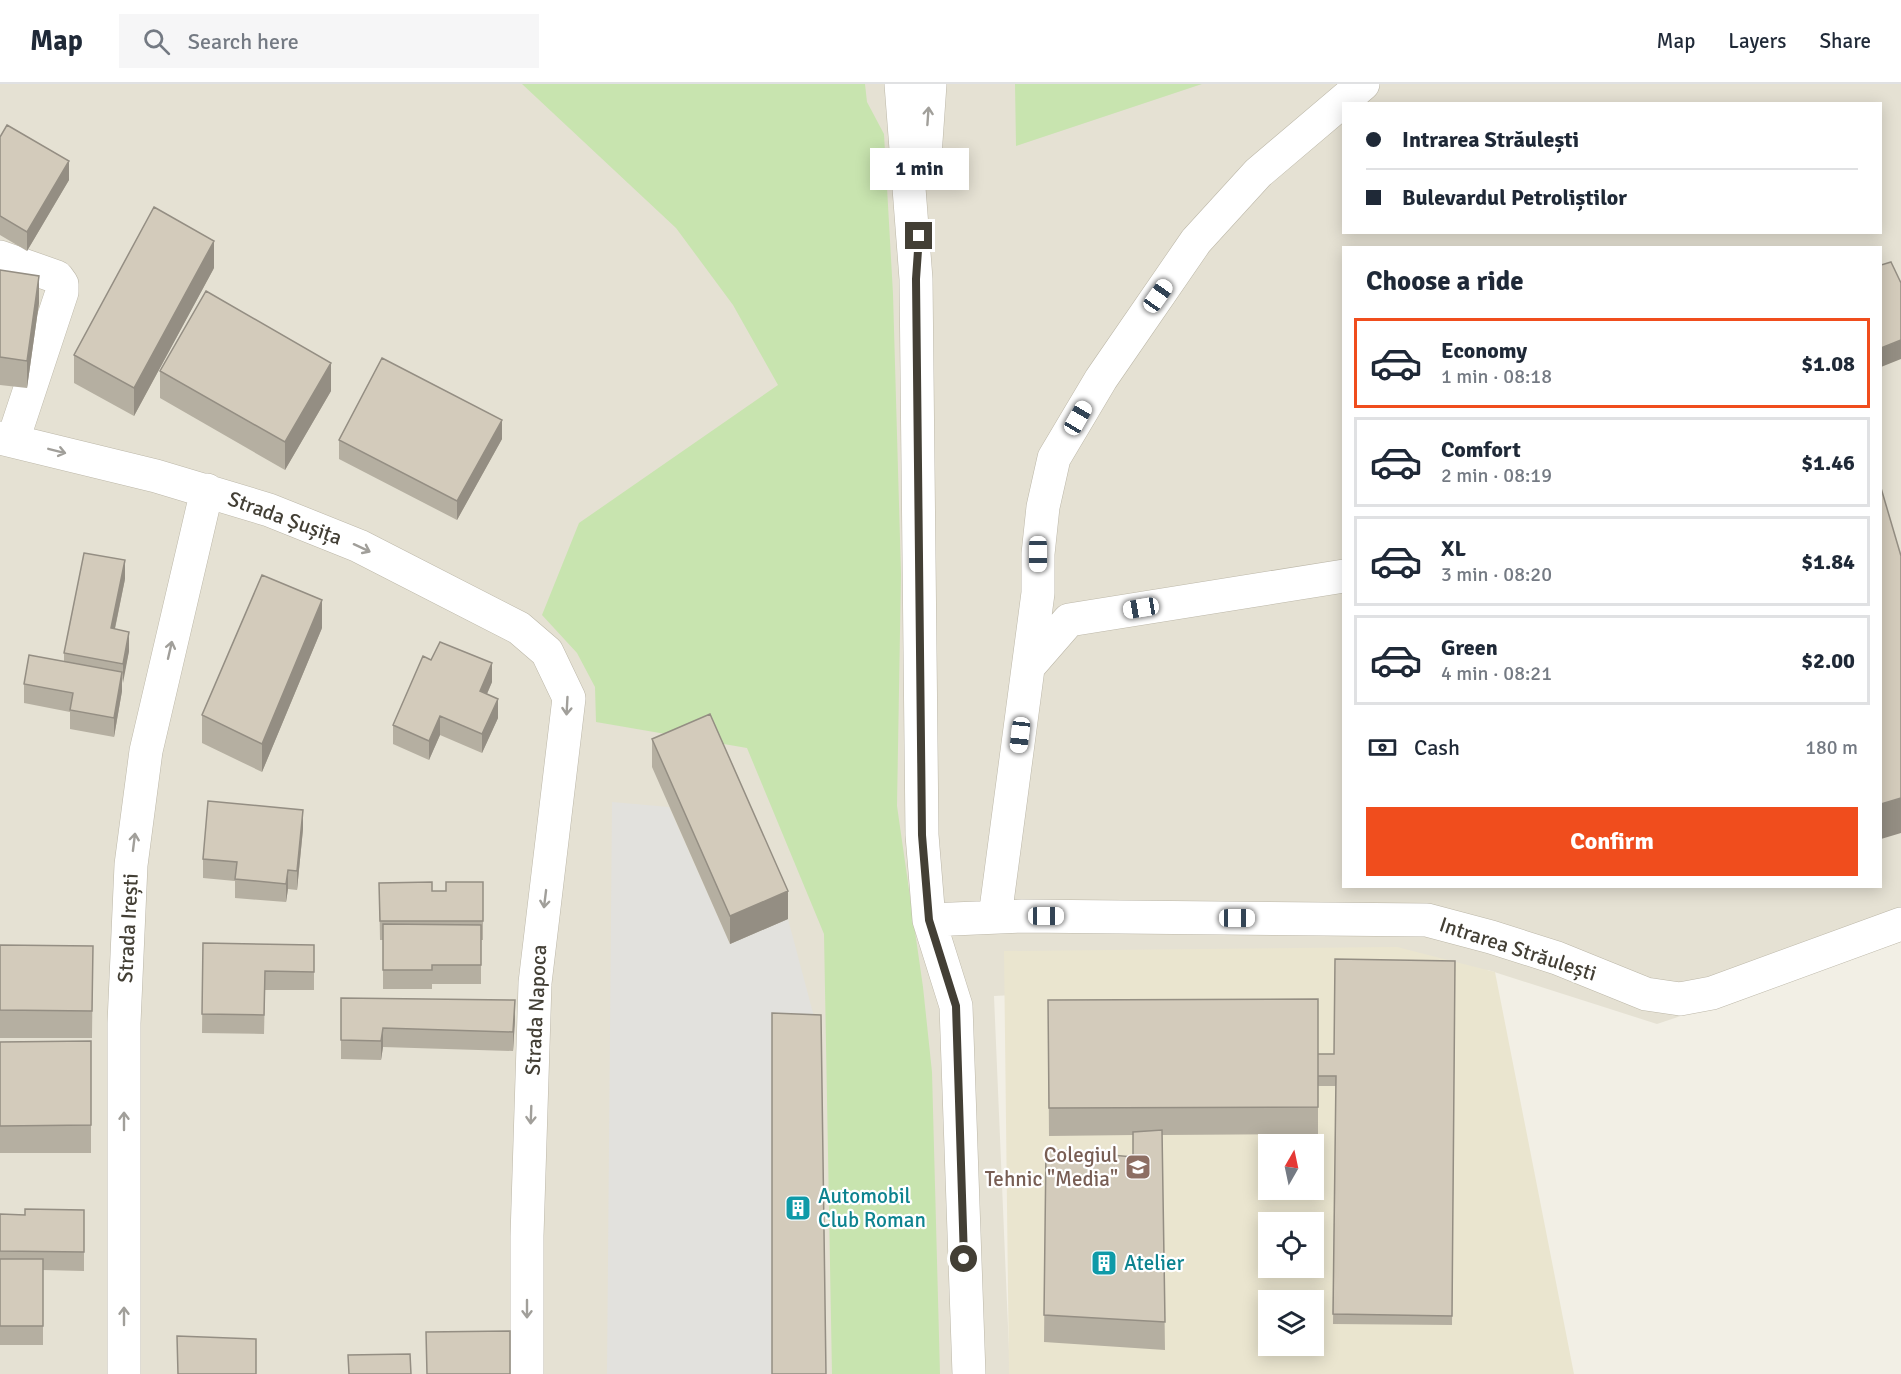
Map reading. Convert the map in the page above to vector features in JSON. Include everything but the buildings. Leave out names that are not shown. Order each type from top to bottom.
[{"type":"street","points":[[901,84],[916,279],[922,835],[929,920],[956,1006],[969,1374]]},
{"type":"street","points":[[916,279],[930,84]]},
{"type":"street","points":[[995,917],[1038,593],[1038,554],[1043,507],[1054,458],[1101,379],[1196,241],[1258,173],[1363,84]]},
{"type":"street","points":[[0,257],[57,277],[62,284],[62,292],[7,439]]},
{"type":"street","name":"Strada Șușița","points":[[7,439],[207,490],[269,510],[359,546],[519,628],[547,652]]},
{"type":"street","name":"Strada Irești","points":[[124,1374],[124,1023],[131,864],[146,751],[207,490]]},
{"type":"street","points":[[1029,666],[1069,620],[1342,576]]},
{"type":"street","name":"Strada Napoca","points":[[527,1374],[527,1236],[535,983],[569,698],[547,652]]},
{"type":"street","name":"Intrarea Străulești","points":[[929,920],[1022,916],[1427,920],[1557,958],[1646,994],[1680,999],[1712,993],[1901,924]]},
{"type":"shaded area","points":[[0,84],[1901,84],[1901,942],[1657,1024],[1488,970],[994,996],[1010,1374],[0,1374]]},
{"type":"shaded area","points":[[612,802],[669,807],[730,944],[788,919],[821,1043],[772,1041],[772,1374],[607,1374]]},
{"type":"shaded area","name":"Colegiul Tehnic \"Media\"","points":[[1397,947],[1495,972],[1574,1374],[1009,1374],[1004,951]]},
{"type":"green space","points":[[522,84],[865,84],[867,102],[884,134],[893,294],[901,574],[897,806],[923,987],[932,1072],[940,1374],[832,1374],[824,934],[747,748],[596,722],[595,687],[577,653],[542,615],[579,523],[778,385],[733,305],[676,228]]},
{"type":"green space","points":[[1015,84],[1202,84],[1016,146]]},
{"type":"place","name":"Colegiul Tehnic \"Media\"","points":[[1138,1167]]},
{"type":"place","name":"Automobil Club Roman","points":[[798,1208]]},
{"type":"place","name":"Atelier","points":[[1104,1263]]},
{"type":"route","points":[[919,236],[916,279],[922,835],[929,920],[956,1006],[964,1259]]}]
